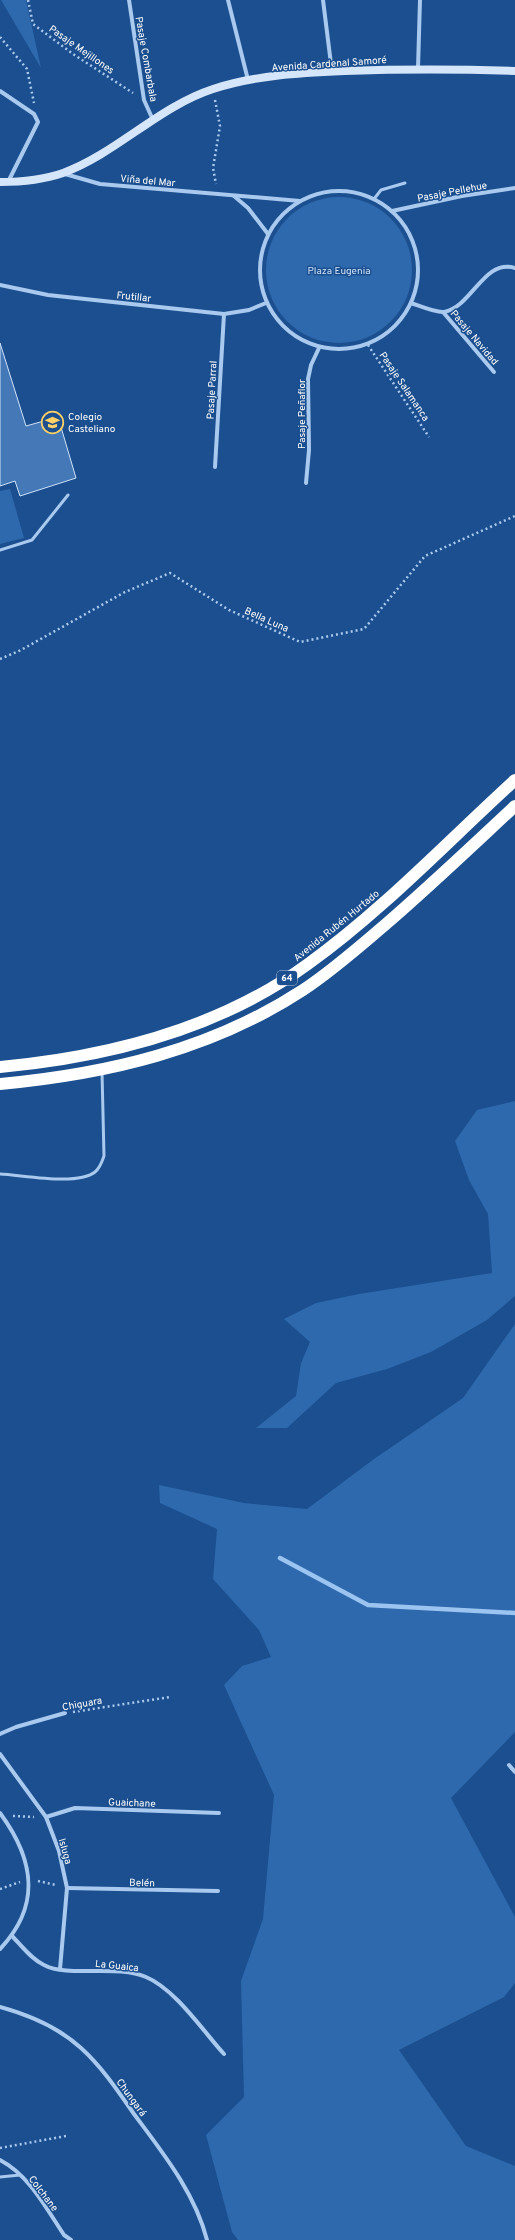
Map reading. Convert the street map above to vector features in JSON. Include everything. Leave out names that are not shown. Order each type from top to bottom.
[{"type":"highway","name":"Avenida Rubén Hurtado","points":[[0,1067],[71,1059],[152,1039],[210,1018],[277,984],[308,964],[365,917],[515,780]]},
{"type":"highway","name":"64","points":[[0,1084],[102,1071],[136,1063],[210,1038],[257,1016],[304,990],[331,970],[383,927],[515,806]]},
{"type":"street","name":"Pasaje Combarbala","points":[[129,0],[144,100],[153,120]]},
{"type":"street","points":[[228,0],[248,80]]},
{"type":"street","points":[[322,0],[332,72]]},
{"type":"street","points":[[418,68],[420,0]]},
{"type":"street","name":"Avenida Cardenal Samoré","points":[[4,182],[34,180],[63,173],[112,147],[178,104],[213,89],[248,80],[284,74],[418,68],[515,71]]},
{"type":"street","points":[[0,91],[38,119],[38,126],[4,182]]},
{"type":"street","name":"Viña del Mar","points":[[63,173],[100,184],[300,201]]},
{"type":"street","name":"Pasaje Pellehue","points":[[392,211],[462,196],[515,188]]},
{"type":"street","points":[[350,191],[374,199],[392,211],[408,231],[416,254],[418,279],[411,303],[396,325],[386,335],[368,345],[344,350],[320,348],[297,338],[279,323],[266,303],[261,286],[259,268],[262,250],[268,234],[281,215],[300,201],[324,192],[350,191]]},
{"type":"street","points":[[233,196],[248,208],[268,234]]},
{"type":"street","points":[[411,303],[443,312],[452,309],[466,298],[498,267],[506,265],[515,268]]},
{"type":"street","name":"Frutillar","points":[[0,285],[48,295],[224,314],[249,310],[266,303]]},
{"type":"street","name":"Pasaje Navidad","points":[[443,312],[494,372]]},
{"type":"street","name":"Pasaje Parral","points":[[215,467],[224,314]]},
{"type":"street","name":"Pasaje Peñaflor","points":[[306,483],[308,450],[308,379],[311,364],[320,348]]},
{"type":"street","name":"Chiguara","points":[[0,1734],[16,1727],[65,1714]]},
{"type":"street","name":"Isluga","points":[[0,1754],[46,1817],[59,1852],[66,1888],[60,1969]]},
{"type":"street","points":[[509,1765],[515,1772]]},
{"type":"street","name":"Guaichane","points":[[46,1817],[75,1808],[219,1813]]},
{"type":"street","points":[[0,1949],[12,1936],[22,1918],[28,1901],[30,1878],[17,1840],[1,1814]]},
{"type":"street","name":"Belén","points":[[66,1888],[218,1891]]},
{"type":"street","name":"La Guaica","points":[[12,1936],[35,1959],[45,1966],[60,1969],[109,1970],[133,1973],[147,1977],[169,1993],[224,2054]]},
{"type":"street","name":"Chungará","points":[[0,2007],[36,2019],[57,2031],[80,2048],[103,2071],[184,2186],[196,2207],[207,2240]]},
{"type":"street","name":"Colchane","points":[[0,2160],[10,2165],[32,2188],[64,2235],[71,2240]]},
{"type":"lane","points":[[374,199],[381,190],[405,183]]},
{"type":"lane","points":[[0,550],[32,540],[68,495]]},
{"type":"lane","points":[[0,1174],[70,1179],[87,1176],[95,1172],[101,1165],[104,1156],[102,1071]]},
{"type":"lane","points":[[0,2177],[20,2175]]},
{"type":"path","name":"Pasaje Mejillones","points":[[28,0],[33,24],[74,54],[144,100]]},
{"type":"path","points":[[0,37],[27,69],[38,119]]},
{"type":"path","points":[[213,89],[220,126],[213,168],[218,194]]},
{"type":"path","name":"Pasaje Salamanca","points":[[368,345],[429,437]]},
{"type":"path","name":"Bella Luna","points":[[0,659],[21,650],[126,592],[170,573],[229,610],[300,642],[364,629],[425,556],[515,516]]},
{"type":"path","name":"Chiguara","points":[[65,1714],[170,1697]]},
{"type":"path","points":[[1,1814],[46,1817]]},
{"type":"path","points":[[0,1889],[30,1878],[66,1888]]},
{"type":"path","points":[[0,2148],[66,2136]]},
{"type":"green space","points":[[1,0],[26,0],[41,68]]},
{"type":"green space","name":"Plaza Eugenia","points":[[332,197],[346,197],[367,203],[379,209],[391,218],[400,230],[409,249],[412,270],[409,291],[400,310],[391,322],[379,331],[360,340],[346,343],[332,343],[311,337],[299,331],[287,322],[278,310],[269,291],[266,277],[266,263],[272,242],[278,230],[287,218],[299,209],[318,200]]},
{"type":"green space","points":[[10,489],[24,538],[0,544],[0,491]]},
{"type":"green space","points":[[515,1101],[515,1296],[487,1320],[431,1352],[387,1369],[336,1383],[287,1428],[256,1428],[296,1396],[301,1363],[310,1342],[284,1319],[316,1303],[359,1294],[492,1273],[488,1214],[469,1180],[455,1141],[477,1110]]},
{"type":"green space","points":[[515,1324],[515,1732],[451,1798],[515,1917],[515,1983],[504,1997],[399,2050],[466,2146],[515,2166],[515,2240],[238,2240],[232,2232],[206,2135],[244,2097],[241,1981],[263,1919],[274,1795],[224,1685],[242,1666],[271,1657],[259,1630],[213,1579],[217,1529],[160,1503],[159,1485],[244,1503],[307,1509],[374,1459],[463,1398]]},
{"type":"building","points":[[0,343],[26,426],[58,417],[76,478],[20,496],[15,481],[0,486]]},
{"type":"waterway","points":[[280,1558],[368,1605],[515,1613]]},
{"type":"place","name":"Colegio Casteliano","points":[[52,422]]}]
